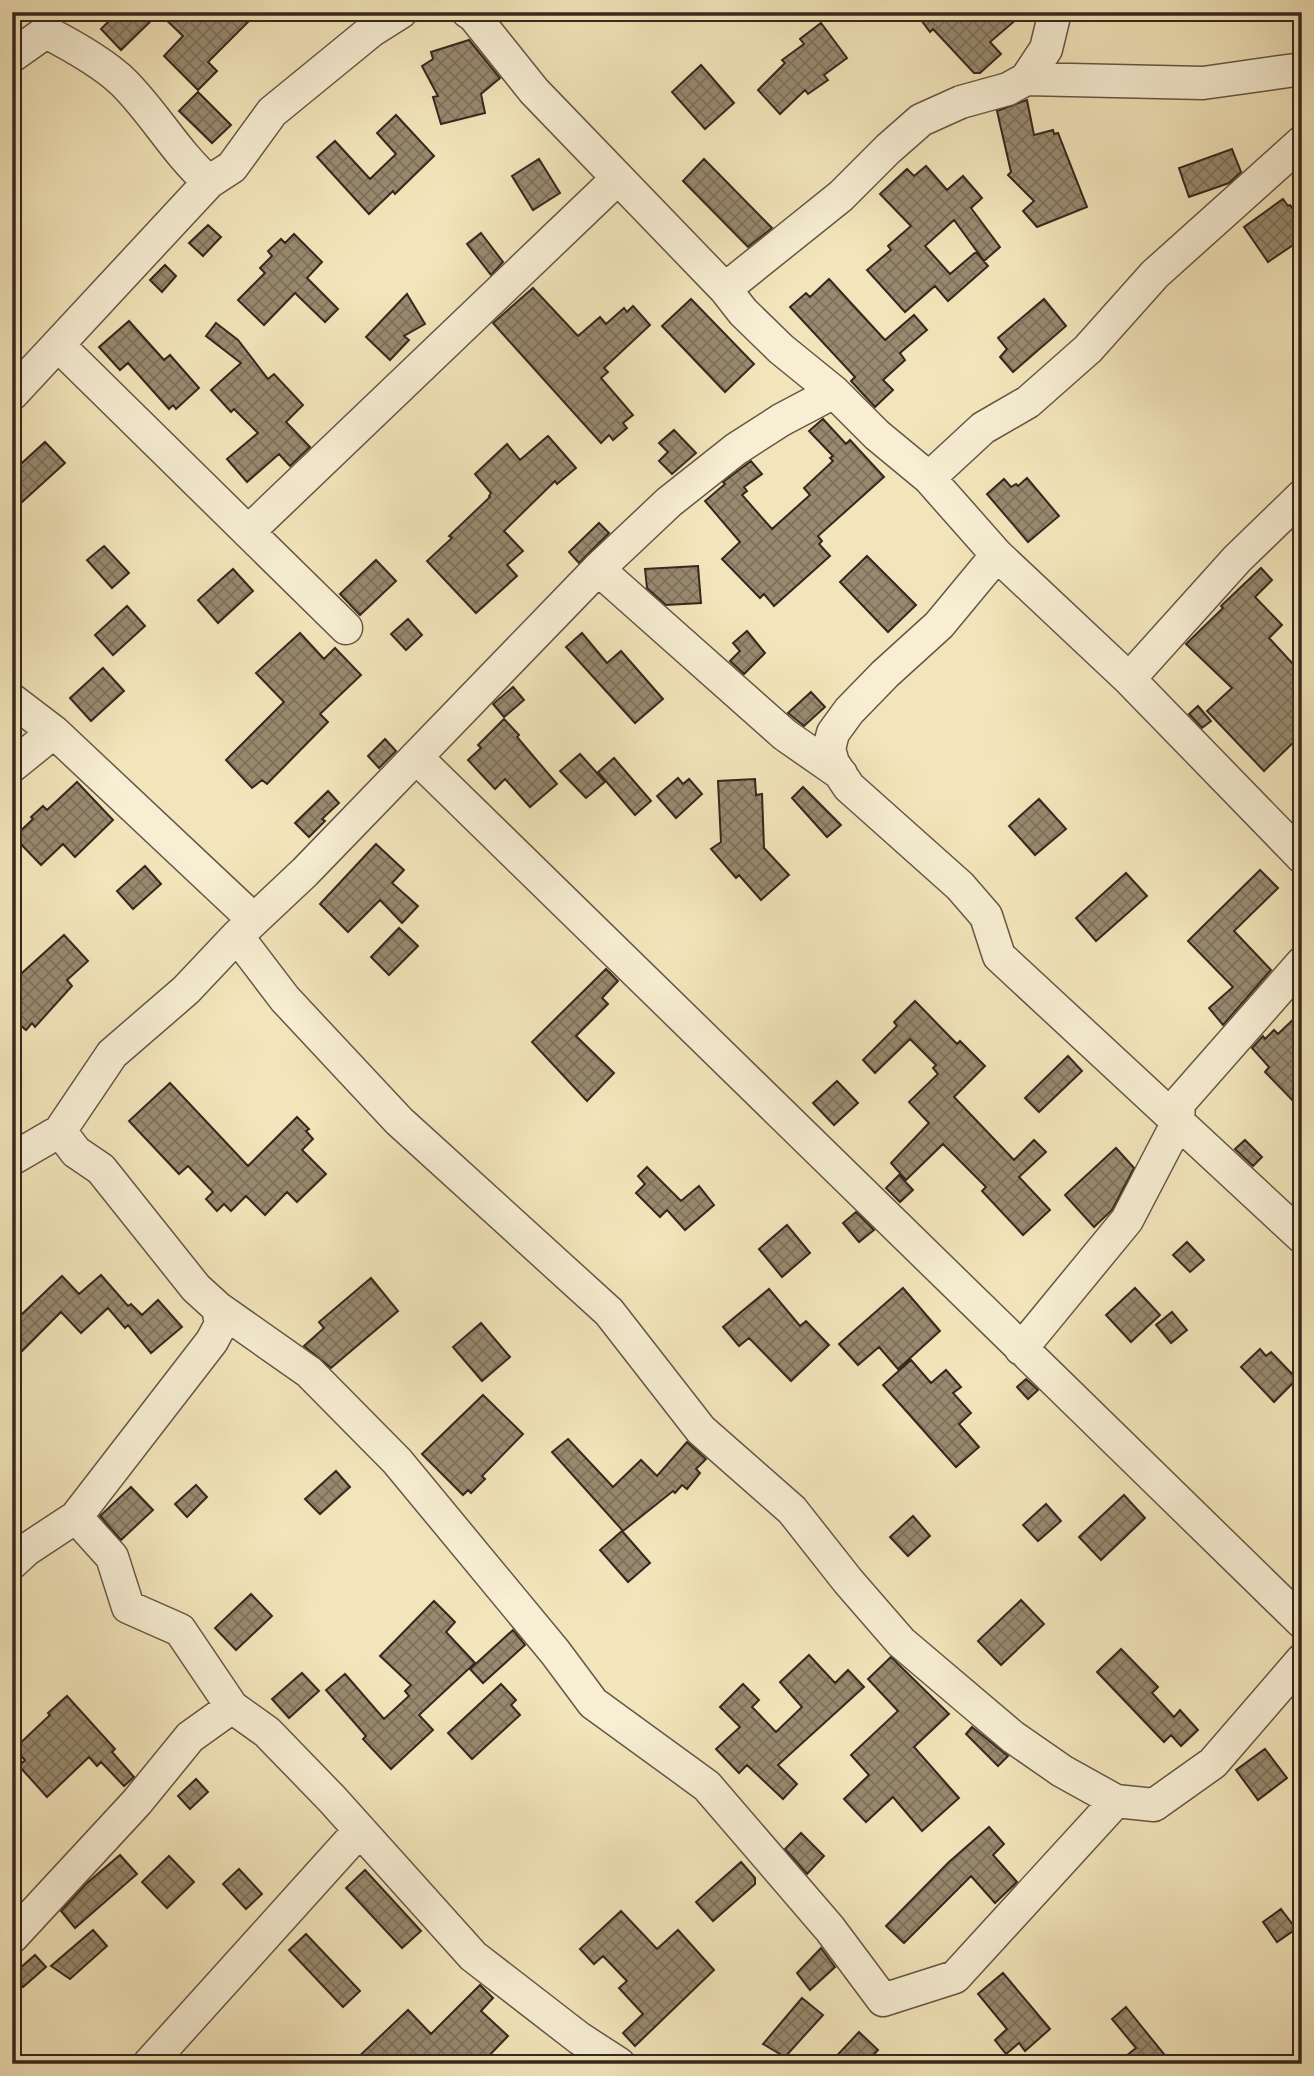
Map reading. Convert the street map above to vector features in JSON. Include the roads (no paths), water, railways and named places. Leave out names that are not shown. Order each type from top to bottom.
[{"type":"street","points":[[12,394],[209,182],[232,167],[272,112],[371,31],[401,12]]},
{"type":"street","points":[[468,12],[534,91],[725,289],[743,312],[781,349],[834,392],[877,435],[929,478],[997,555],[1129,679],[1302,858]]},
{"type":"street","points":[[725,289],[841,197],[921,120],[961,102],[1008,89],[1026,79],[1046,49],[1055,12]]},
{"type":"street","points":[[12,56],[46,32],[70,44],[123,82],[189,164],[209,182]]},
{"type":"street","points":[[1026,79],[1203,83],[1302,69]]},
{"type":"street","points":[[929,478],[983,428],[1028,402],[1088,349],[1155,274],[1302,142]]},
{"type":"street","points":[[248,532],[617,179]]},
{"type":"street","points":[[58,345],[346,628]]},
{"type":"street","points":[[12,1159],[60,1131],[112,1054],[186,990],[598,569],[669,502],[736,449],[781,420],[834,392]]},
{"type":"street","points":[[1129,679],[1237,559],[1302,496]]},
{"type":"street","points":[[997,555],[939,625],[849,711],[833,733],[829,749],[833,763],[849,787],[960,886],[986,916],[999,956],[1302,1237]]},
{"type":"street","points":[[598,569],[785,735],[841,774]]},
{"type":"street","points":[[12,700],[54,732],[245,928],[285,999],[399,1121],[609,1312],[701,1430],[792,1510],[901,1642],[1013,1737],[1062,1771],[1116,1801],[1154,1805],[1213,1763],[1302,1660]]},
{"type":"street","points":[[12,766],[54,732]]},
{"type":"street","points":[[416,757],[1302,1622]]},
{"type":"street","points":[[1021,1349],[1127,1220],[1178,1122],[1179,1103],[1302,963]]},
{"type":"street","points":[[60,1131],[76,1152],[101,1169],[196,1288],[218,1308],[309,1372],[397,1461],[555,1652],[593,1703],[706,1786],[830,1929],[883,2000],[955,1977],[1116,1801]]},
{"type":"street","points":[[12,1563],[26,1550],[76,1517],[212,1341],[221,1324],[218,1308]]},
{"type":"street","points":[[76,1517],[111,1557],[128,1607],[180,1630],[233,1707],[267,1732],[360,1830],[473,1956],[579,2038],[619,2064]]},
{"type":"street","points":[[12,1937],[137,1802],[190,1737],[233,1707]]},
{"type":"street","points":[[149,2064],[360,1830]]}]
